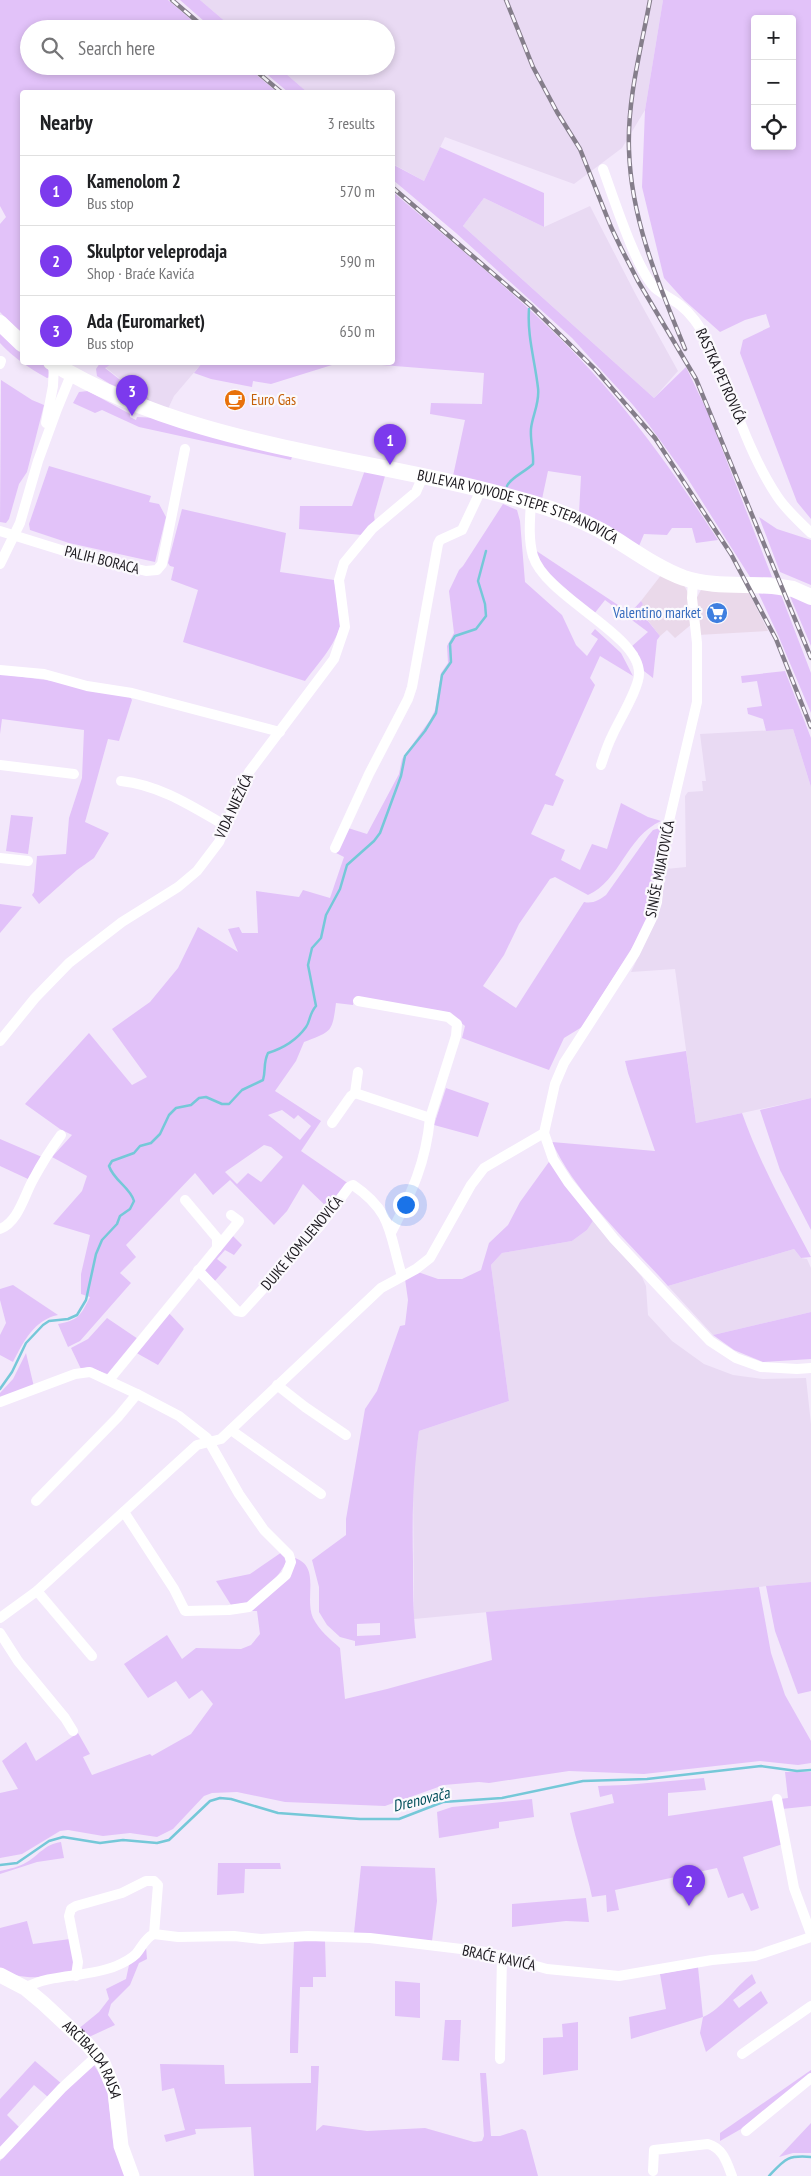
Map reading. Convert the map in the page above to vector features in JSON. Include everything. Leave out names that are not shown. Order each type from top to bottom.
[{"type":"main road","points":[[0,323],[20,342]]},
{"type":"main road","name":"BULEVAR VOJVODE STEPE STEPANOVIĆA","points":[[56,365],[71,375],[121,398],[191,423],[249,439],[423,476],[531,502],[578,519],[668,571],[693,580],[780,586],[793,589],[811,597]]},
{"type":"street","name":"RASTKA PETROVIĆA","points":[[603,169],[644,271],[655,288],[682,307],[699,325],[708,341],[769,484],[783,504],[811,533]]},
{"type":"street","points":[[38,461],[53,386],[53,365]]},
{"type":"street","points":[[0,564],[20,523],[38,461],[71,375]]},
{"type":"street","name":"PALIH BORACA","points":[[0,531],[74,554],[146,571],[157,570],[162,564],[185,449]]},
{"type":"street","name":"VIDA NJEŽIĆA","points":[[0,1041],[35,998],[69,963],[122,922],[189,879],[219,842],[249,772],[334,659],[346,622],[339,580],[344,563],[372,529],[416,492],[423,476]]},
{"type":"street","points":[[335,848],[369,774],[408,699],[412,687],[438,544],[440,540],[462,530],[481,490]]},
{"type":"street","points":[[531,502],[531,545],[537,565],[564,594],[622,642],[639,671],[636,685],[611,738],[601,765]]},
{"type":"street","name":"SINIŠE MIJATOVIĆA","points":[[544,1133],[555,1084],[564,1063],[635,953],[652,918],[657,902],[662,841],[669,821],[697,702],[697,643],[692,598],[693,580]]},
{"type":"street","points":[[0,670],[44,674],[87,686],[132,692],[280,732]]},
{"type":"street","points":[[0,765],[74,774]]},
{"type":"street","points":[[121,781],[138,783],[169,794],[226,826]]},
{"type":"street","points":[[0,858],[28,861]]},
{"type":"street","points":[[358,1001],[448,1017],[457,1024],[456,1036],[430,1118],[427,1146],[422,1164],[392,1231]]},
{"type":"street","points":[[332,1123],[355,1093],[358,1072]]},
{"type":"street","points":[[355,1093],[430,1118]]},
{"type":"street","points":[[2,1613],[37,1592],[197,1445],[219,1440],[231,1430],[381,1288],[416,1269],[430,1258],[472,1185],[484,1168],[544,1133],[553,1159],[568,1182],[614,1239],[710,1341],[736,1358],[761,1367],[811,1368]]},
{"type":"street","points":[[0,1229],[7,1225],[15,1216],[33,1179],[61,1135]]},
{"type":"street","name":"DUJKE KOMLJENOVIĆA","points":[[198,1270],[237,1311],[242,1312],[320,1226],[352,1185],[376,1205],[392,1231],[402,1276]]},
{"type":"street","points":[[185,1200],[217,1238],[217,1248]]},
{"type":"street","points":[[109,1380],[239,1222],[231,1215]]},
{"type":"street","points":[[0,1402],[81,1372],[90,1372],[179,1416],[207,1438],[239,1494],[259,1523],[290,1558],[290,1567],[286,1575],[259,1600],[249,1606],[240,1609],[185,1611],[174,1589],[124,1512]]},
{"type":"street","points":[[277,1385],[346,1435]]},
{"type":"street","points":[[36,1500],[118,1417],[137,1394]]},
{"type":"street","points":[[231,1430],[321,1494]]},
{"type":"street","points":[[37,1592],[92,1656]]},
{"type":"street","points":[[0,1633],[18,1661],[65,1718],[73,1731]]},
{"type":"street","points":[[777,1799],[794,1888],[811,1936]]},
{"type":"street","points":[[25,1988],[40,1981],[76,1976],[94,1973],[126,1962],[154,1934],[158,1885],[154,1881],[146,1881],[122,1893],[71,1909],[69,1916],[78,1962],[76,1976]]},
{"type":"street","name":"BRAĆE KAVIĆA","points":[[154,1934],[178,1937],[234,1936],[261,1939],[308,1936],[370,1938],[502,1955],[547,1969],[619,1976],[712,1960],[754,1956],[811,1936]]},
{"type":"street","points":[[500,2059],[502,1955]]},
{"type":"street","name":"ARČIBALDA RAJSA","points":[[0,1975],[25,1988],[98,2055],[107,2070],[116,2092],[121,2146],[124,2159],[132,2176]]},
{"type":"street","points":[[742,2054],[811,2006]]},
{"type":"street","points":[[0,2154],[62,2088],[98,2055]]},
{"type":"street","points":[[746,2131],[811,2078]]},
{"type":"street","points":[[653,2171],[654,2150],[708,2144],[717,2147],[732,2176]]},
{"type":"shaded area","points":[[0,0],[168,0],[191,20],[20,20],[20,75],[257,75],[275,90],[20,90],[20,331],[0,312],[0,224],[6,217],[0,206]]},
{"type":"shaded area","points":[[180,0],[200,0],[223,20],[203,20]]},
{"type":"shaded area","points":[[200,0],[663,0],[645,110],[622,148],[574,184],[445,137],[424,181],[395,165],[395,90],[305,90],[287,75],[395,75],[395,20],[223,20]]},
{"type":"shaded area","points":[[663,0],[811,0],[811,519],[797,502],[740,353],[743,340],[770,327],[766,314],[745,320],[720,332],[684,300],[664,278],[642,187],[645,110]]},
{"type":"shaded area","points":[[268,75],[287,75],[305,90],[286,90]]},
{"type":"shaded area","points":[[440,147],[544,193],[544,227],[484,198],[463,226],[654,398],[686,367],[708,413],[772,577],[750,577],[686,476],[633,405],[572,338],[456,233],[395,182],[395,166],[424,181]]},
{"type":"shaded area","points":[[395,194],[508,290],[590,369],[656,450],[718,540],[696,543],[692,528],[672,528],[667,535],[644,534],[639,546],[579,513],[581,476],[548,471],[542,499],[453,476],[465,420],[430,414],[431,403],[482,404],[484,373],[382,365],[395,365]]},
{"type":"shaded area","points":[[484,198],[544,227],[590,206],[678,371],[654,398],[463,226]]},
{"type":"shaded area","points":[[0,331],[20,348],[20,360],[0,343]]},
{"type":"shaded area","points":[[26,365],[43,365],[48,369],[50,377],[47,378]]},
{"type":"shaded area","points":[[99,365],[110,365],[105,368],[142,397],[146,395],[150,401],[110,384],[97,376],[96,369]]},
{"type":"shaded area","points":[[109,365],[200,365],[174,396],[167,411],[143,397],[105,367]]},
{"type":"shaded area","points":[[200,365],[332,365],[271,384],[253,381],[252,387],[211,379],[194,373]]},
{"type":"shaded area","points":[[1,380],[32,400],[44,405],[27,472],[19,484],[9,519],[6,523],[0,522]]},
{"type":"shaded area","points":[[88,391],[130,414],[130,417],[136,420],[137,417],[158,418],[292,457],[291,460],[139,427],[102,410],[95,413],[73,403],[79,392]]},
{"type":"shaded area","points":[[49,466],[151,496],[149,502],[159,504],[166,517],[155,562],[69,543],[30,530],[29,524]]},
{"type":"shaded area","points":[[365,470],[385,476],[374,515],[375,522],[362,535],[299,529],[300,506],[352,506]]},
{"type":"shaded area","points":[[503,504],[517,510],[520,521],[525,582],[562,615],[576,645],[587,656],[598,639],[591,634],[595,629],[621,653],[633,676],[600,656],[590,678],[595,685],[555,775],[564,780],[553,806],[545,804],[531,834],[565,850],[561,860],[580,870],[592,844],[607,849],[621,803],[648,817],[661,821],[639,837],[608,880],[588,895],[555,877],[550,879],[519,924],[504,955],[483,986],[516,1008],[584,902],[593,902],[606,895],[653,830],[663,827],[656,890],[650,913],[635,943],[582,1027],[564,1038],[549,1070],[462,1038],[465,1026],[452,1015],[355,997],[353,1005],[336,1003],[332,1026],[325,1033],[304,1042],[296,1061],[275,1091],[321,1121],[301,1151],[349,1184],[330,1210],[303,1184],[287,1211],[274,1225],[230,1180],[213,1195],[195,1173],[126,1245],[136,1257],[120,1273],[131,1283],[80,1341],[68,1347],[58,1324],[75,1319],[84,1309],[90,1297],[81,1294],[81,1274],[90,1235],[53,1224],[82,1191],[87,1176],[52,1157],[72,1135],[60,1129],[25,1104],[89,1033],[132,1085],[147,1077],[112,1029],[150,1002],[178,968],[198,927],[238,952],[228,929],[239,927],[242,933],[258,933],[256,891],[299,897],[303,890],[330,898],[344,857],[336,853],[348,828],[367,834],[399,774],[402,759],[435,710],[441,673],[448,663],[447,646],[454,633],[449,591],[459,570]],"holes":[[[282,1110],[294,1119],[298,1115],[311,1126],[300,1140],[268,1115]],[[264,1145],[271,1147],[283,1157],[261,1182],[248,1173],[237,1184],[225,1172]]]},
{"type":"shaded area","points":[[182,509],[286,533],[280,572],[334,580],[342,617],[340,626],[328,651],[305,681],[183,642],[198,590],[171,580],[174,567],[168,563]]},
{"type":"shaded area","points":[[759,517],[777,529],[811,540],[811,585],[780,572]]},
{"type":"shaded area","points":[[535,550],[630,613],[641,601],[643,604],[639,610],[660,636],[657,640],[653,678],[644,671],[637,658],[638,653],[631,647],[648,632],[605,600],[594,614],[544,569]]},
{"type":"shaded area","points":[[662,574],[684,585],[688,593],[693,623],[675,638],[667,630],[660,636],[639,609],[643,604],[641,601]]},
{"type":"shaded area","points":[[747,589],[768,631],[698,635],[696,599],[701,590]]},
{"type":"shaded area","points":[[757,590],[780,592],[811,673],[811,713],[778,635]]},
{"type":"shaded area","points":[[789,594],[811,604],[811,646]]},
{"type":"shaded area","points":[[785,671],[811,738],[811,787],[793,729],[766,731],[763,719],[748,714],[747,708],[762,706],[757,681],[742,683],[741,676]]},
{"type":"shaded area","points":[[0,674],[61,682],[129,695],[132,700],[119,741],[108,739],[85,822],[109,833],[94,858],[77,870],[39,904],[32,895],[34,892],[37,856],[66,854],[69,818],[82,778],[84,730],[2,719],[0,734]]},
{"type":"shaded area","points":[[793,729],[811,787],[811,1098],[696,1123],[675,969],[631,972],[654,924],[662,898],[666,869],[686,867],[685,796],[688,792],[703,791],[702,781],[706,781],[700,734]]},
{"type":"shaded area","points":[[11,815],[33,817],[28,854],[6,851]]},
{"type":"shaded area","points":[[0,904],[22,907],[0,933]]},
{"type":"shaded area","points":[[686,1051],[696,1123],[742,1113],[765,1169],[811,1257],[801,1258],[794,1249],[668,1286],[604,1217],[562,1162],[552,1142],[655,1151],[625,1061]]},
{"type":"shaded area","points":[[446,1088],[489,1103],[478,1137],[434,1125]]},
{"type":"shaded area","points":[[811,1098],[811,1230],[780,1170],[760,1110]]},
{"type":"shaded area","points":[[0,1139],[42,1157],[28,1179],[0,1166]]},
{"type":"shaded area","points":[[551,1159],[593,1221],[587,1230],[572,1241],[502,1253],[491,1265],[509,1401],[419,1431],[415,1464],[413,1512],[413,1600],[416,1638],[355,1646],[355,1641],[340,1637],[327,1625],[319,1612],[319,1587],[312,1560],[346,1535],[346,1519],[365,1409],[377,1391],[400,1326],[405,1325],[408,1300],[405,1279],[418,1272],[438,1279],[462,1279],[481,1270],[489,1243],[508,1225],[520,1202]],"holes":[[[380,1623],[380,1635],[357,1636],[357,1624]]]},
{"type":"shaded area","points":[[593,1221],[642,1277],[646,1286],[648,1315],[672,1341],[704,1364],[733,1375],[763,1379],[806,1378],[811,1424],[811,1582],[414,1619],[413,1474],[419,1431],[509,1401],[491,1265],[502,1253],[572,1241],[587,1230]]},
{"type":"shaded area","points":[[232,1235],[242,1245],[234,1255],[225,1250],[217,1259],[227,1267],[214,1282],[205,1274],[204,1267]]},
{"type":"shaded area","points":[[794,1249],[801,1258],[807,1259],[811,1268],[811,1312],[713,1335],[668,1286]]},
{"type":"shaded area","points":[[13,1285],[58,1315],[42,1322],[31,1332],[13,1362],[0,1355],[0,1335],[6,1323],[0,1300],[0,1289]]},
{"type":"shaded area","points":[[167,1311],[184,1329],[158,1365],[133,1351]]},
{"type":"shaded area","points":[[811,1312],[811,1359],[763,1362],[734,1350],[713,1335]]},
{"type":"shaded area","points":[[107,1318],[138,1339],[110,1375],[88,1367],[81,1369],[71,1348],[88,1339]]},
{"type":"shaded area","points":[[26,1353],[34,1387],[0,1399],[0,1393],[13,1379]]},
{"type":"shaded area","points":[[282,1552],[288,1559],[265,1591],[247,1603],[231,1605],[216,1581],[250,1574]]},
{"type":"shaded area","points":[[295,1558],[303,1562],[308,1568],[311,1610],[315,1622],[340,1648],[345,1699],[492,1660],[486,1612],[759,1587],[771,1653],[785,1695],[811,1741],[811,1763],[798,1765],[760,1761],[644,1774],[569,1771],[489,1783],[444,1785],[385,1806],[285,1802],[237,1792],[212,1793],[204,1796],[173,1829],[157,1837],[130,1833],[103,1836],[68,1830],[60,1831],[22,1854],[0,1858],[0,1793],[18,1789],[2,1761],[26,1742],[36,1761],[78,1733],[90,1754],[83,1757],[92,1775],[150,1754],[152,1756],[191,1734],[213,1704],[202,1690],[189,1699],[176,1681],[148,1698],[124,1664],[167,1635],[182,1659],[196,1648],[241,1649],[251,1645],[260,1634],[257,1611],[250,1611],[271,1594],[283,1581]]},
{"type":"shaded area","points":[[811,1582],[811,1691],[798,1694],[775,1631],[766,1586]]},
{"type":"shaded area","points":[[785,1772],[811,1772],[811,1806],[782,1809],[780,1799],[788,1798]]},
{"type":"shaded area","points":[[704,1778],[706,1790],[668,1793],[668,1816],[775,1800],[783,1844],[743,1857],[759,1908],[751,1911],[743,1893],[728,1898],[717,1868],[615,1890],[619,1910],[607,1912],[606,1895],[592,1897],[570,1813],[614,1803],[612,1794],[600,1797],[598,1786]]},
{"type":"shaded area","points":[[532,1799],[534,1817],[499,1822],[499,1828],[439,1838],[437,1812],[452,1807]]},
{"type":"shaded area","points":[[61,1842],[64,1858],[37,1862],[0,1874],[0,1871],[24,1864],[46,1847]]},
{"type":"shaded area","points":[[218,1863],[280,1863],[281,1869],[245,1869],[244,1893],[217,1895]]},
{"type":"shaded area","points":[[361,1866],[435,1868],[437,1901],[432,1941],[354,1933]]},
{"type":"shaded area","points":[[586,1898],[589,1922],[566,1921],[512,1927],[512,1904]]},
{"type":"shaded area","points":[[27,1921],[33,1944],[70,1939],[75,1963],[73,1971],[54,1975],[27,1977],[0,1970],[0,1928]]},
{"type":"shaded area","points":[[294,1941],[325,1941],[326,1977],[313,1977],[313,1987],[300,1987],[298,2053],[290,2053],[290,2042]]},
{"type":"shaded area","points":[[146,1947],[147,1959],[139,1963],[130,1985],[111,2004],[108,2015],[115,2025],[89,2037],[77,2030],[99,2012],[109,1999],[106,1989],[126,1979],[129,1965]]},
{"type":"shaded area","points":[[698,1967],[703,2017],[631,2039],[629,2017],[666,2009],[660,1974]]},
{"type":"shaded area","points":[[752,1974],[756,1983],[733,2000],[739,2008],[761,1991],[768,2003],[706,2052],[700,2033],[703,2017],[723,2003]]},
{"type":"shaded area","points":[[395,1981],[420,1983],[420,2018],[395,2016]]},
{"type":"shaded area","points":[[445,2020],[461,2020],[459,2061],[442,2060]]},
{"type":"shaded area","points":[[578,2022],[578,2070],[543,2075],[543,2038],[563,2037],[562,2024]]},
{"type":"shaded area","points":[[35,2061],[62,2084],[48,2097],[34,2085],[7,2115],[20,2128],[0,2148],[0,2099]]},
{"type":"shaded area","points":[[160,2064],[224,2065],[225,2084],[311,2083],[311,2066],[319,2066],[316,2131],[323,2125],[367,2131],[425,2128],[474,2142],[482,2141],[484,2136],[480,2073],[486,2073],[491,2136],[500,2136],[522,2129],[526,2131],[538,2176],[254,2176],[251,2127],[195,2129],[196,2134],[166,2142],[164,2135],[185,2130],[174,2088],[162,2091]]},
{"type":"shaded area","points":[[94,2065],[107,2086],[113,2140],[127,2176],[0,2176],[0,2161],[68,2087]]},
{"type":"shaded area","points":[[811,2070],[811,2075],[741,2129],[720,2141],[720,2133]]},
{"type":"shaded area","points":[[811,2123],[811,2153],[793,2153],[779,2157]]},
{"type":"waterway","points":[[507,486],[511,480],[533,464],[531,429],[538,394],[530,339],[529,309]]},
{"type":"waterway","points":[[0,1389],[12,1372],[26,1343],[43,1325],[49,1321],[68,1319],[77,1315],[86,1300],[96,1254],[102,1240],[117,1224],[120,1216],[130,1209],[134,1201],[129,1192],[111,1171],[109,1166],[112,1161],[134,1153],[140,1146],[151,1143],[160,1134],[169,1115],[176,1108],[191,1105],[199,1098],[206,1097],[222,1104],[229,1104],[242,1090],[263,1080],[268,1053],[289,1043],[307,1025],[316,1006],[308,965],[312,948],[321,938],[326,915],[340,889],[347,865],[374,841],[380,833],[401,776],[405,756],[425,731],[436,713],[442,675],[451,662],[450,644],[455,636],[476,629],[486,616],[485,604],[478,581],[486,551]]},
{"type":"waterway","name":"Drenovača","points":[[0,1865],[17,1863],[49,1841],[63,1837],[100,1843],[123,1840],[157,1843],[169,1840],[210,1801],[220,1798],[231,1799],[278,1813],[360,1819],[399,1819],[443,1802],[502,1798],[583,1781],[647,1779],[761,1766],[797,1771],[811,1770]]},
{"type":"waterway","points":[[769,2176],[787,2159],[811,2157]]},
{"type":"railway","points":[[172,0],[195,20]]},
{"type":"railway","points":[[506,0],[533,67],[557,112],[580,149],[621,248],[638,281],[696,379],[811,658]]},
{"type":"railway","points":[[650,0],[632,93],[629,131],[631,176],[635,202],[648,252],[685,349]]},
{"type":"railway","points":[[261,75],[279,90]]},
{"type":"railway","points":[[395,190],[532,307],[596,370],[655,438],[731,554],[776,639],[811,727]]},
{"type":"place","name":"Euro Gas","points":[[235,400]]},
{"type":"place","name":"Ada (Euromarket)","points":[[132,416]]},
{"type":"place","name":"Kamenolom 2","points":[[390,465]]},
{"type":"place","name":"Valentino market","points":[[717,613]]},
{"type":"place","name":"Skulptor veleprodaja","points":[[689,1906]]}]
